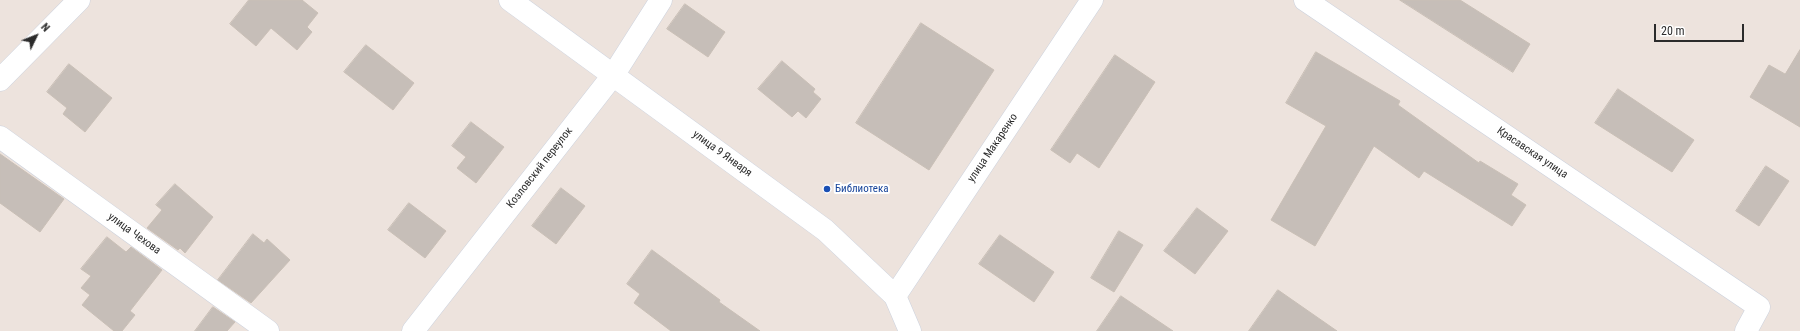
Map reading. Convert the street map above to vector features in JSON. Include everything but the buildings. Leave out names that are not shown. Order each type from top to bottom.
[{"type":"street","points":[[0,80],[79,0]]},
{"type":"street","name":"улица 9 Января","points":[[510,0],[614,74],[825,230],[895,296],[910,331]]},
{"type":"street","name":"Козловский переулок","points":[[413,331],[614,74],[660,0]]},
{"type":"street","name":"улица Макаренко","points":[[895,296],[1092,0]]},
{"type":"street","name":"Красавская улица","points":[[1304,0],[1759,307],[1746,331]]},
{"type":"street","name":"улица Чехова","points":[[0,137],[268,331]]},
{"type":"place","name":"Библиотека","points":[[827,189]]}]
